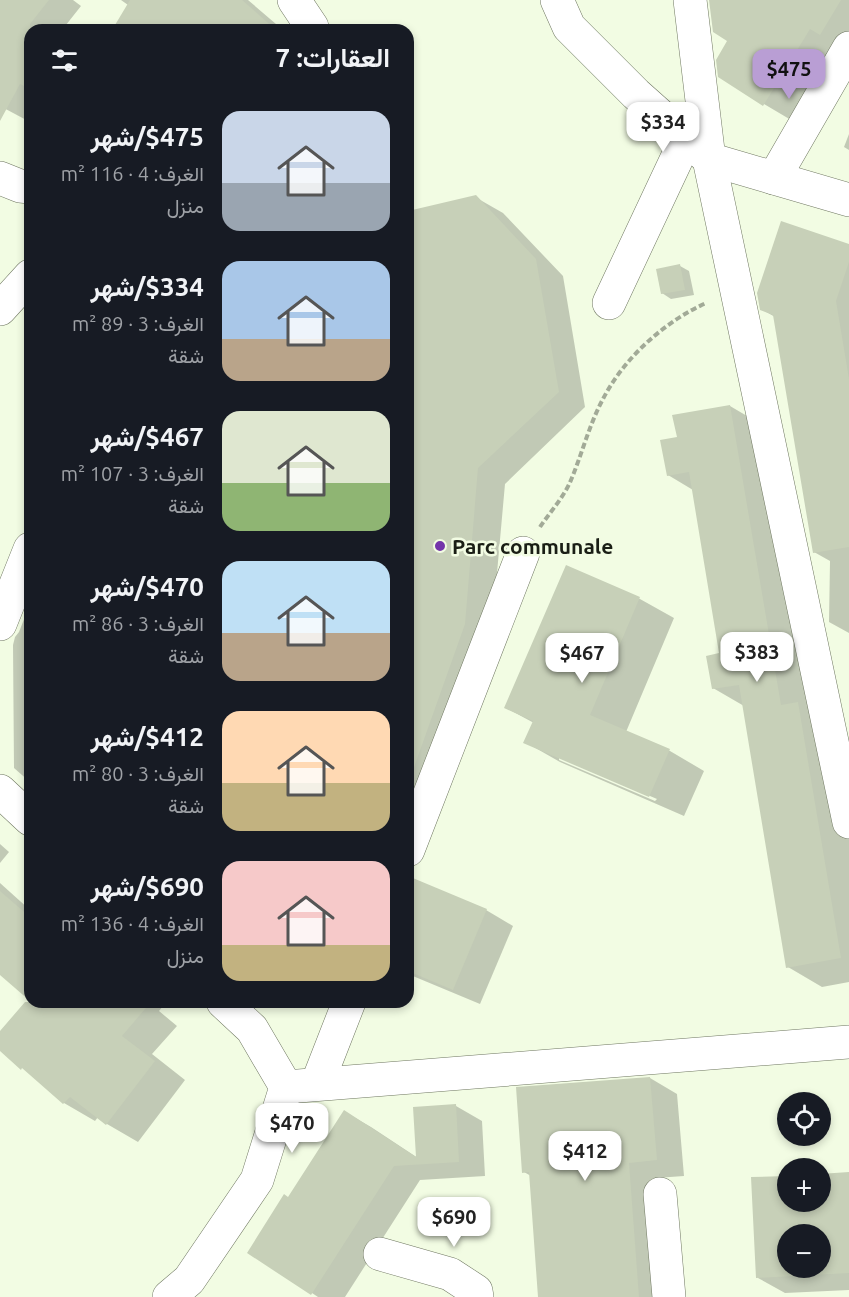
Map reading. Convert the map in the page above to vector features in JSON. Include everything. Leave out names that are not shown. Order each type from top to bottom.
[{"type":"street","points":[[294,0],[311,19]]},
{"type":"street","points":[[557,0],[569,27],[636,94],[698,149],[774,178],[849,200]]},
{"type":"street","points":[[690,0],[698,149],[736,289],[849,822]]},
{"type":"street","points":[[774,178],[849,48]]},
{"type":"street","points":[[609,303],[698,149]]},
{"type":"street","points":[[0,178],[24,186]]},
{"type":"street","points":[[0,309],[24,283]]},
{"type":"street","points":[[414,835],[523,553]]},
{"type":"street","points":[[0,624],[24,564]]},
{"type":"street","points":[[0,791],[24,813]]},
{"type":"street","points":[[229,1008],[252,1029],[301,1085]]},
{"type":"street","points":[[169,1297],[189,1280],[257,1180],[301,1085],[346,1008]]},
{"type":"street","points":[[301,1085],[849,1042]]},
{"type":"street","points":[[660,1194],[669,1297]]},
{"type":"street","points":[[380,1254],[450,1274],[476,1291],[477,1297]]},
{"type":"path","points":[[523,553],[570,483],[603,399],[621,369],[648,341],[689,310],[736,289]]},
{"type":"building","points":[[0,0],[49,0],[30,24],[24,24],[24,86],[20,84],[0,121]]},
{"type":"building","points":[[130,0],[242,0],[269,24],[116,24]]},
{"type":"building","points":[[709,0],[841,0],[820,35],[810,29],[763,106],[718,77],[716,60],[727,41],[713,32]]},
{"type":"building","name":"Parc communale","points":[[476,195],[536,259],[559,392],[478,468],[465,624],[414,767],[414,210]]},
{"type":"building","points":[[781,221],[849,244],[849,262],[836,301],[849,379],[849,547],[813,553],[773,315],[760,310],[757,293]]},
{"type":"building","points":[[680,264],[685,290],[661,294],[656,269]]},
{"type":"building","points":[[730,405],[781,705],[798,702],[841,958],[786,968],[739,685],[712,689],[706,656],[719,653],[689,472],[667,476],[660,440],[677,437],[672,415]]},
{"type":"building","points":[[566,565],[640,597],[590,715],[670,749],[649,797],[523,743],[533,721],[504,708]]},
{"type":"building","points":[[414,879],[487,909],[453,990],[414,974]]},
{"type":"building","points":[[0,891],[24,912],[24,996],[0,975]]},
{"type":"building","points":[[24,1003],[24,1008],[146,1008],[122,1036],[155,1061],[106,1125],[70,1097],[63,1104],[22,1068],[21,1070],[0,1051],[0,1031]]},
{"type":"building","points":[[650,1077],[657,1160],[629,1163],[639,1297],[538,1297],[529,1172],[522,1173],[516,1087]]},
{"type":"building","points":[[456,1104],[459,1162],[394,1166],[311,1295],[247,1253],[284,1194],[288,1197],[344,1110],[416,1157],[413,1107]]},
{"type":"building","points":[[849,1172],[849,1273],[831,1274],[831,1224],[777,1224],[777,1277],[756,1278],[751,1177],[777,1176],[777,1212],[831,1212],[831,1173]]},
{"type":"place","name":"Parc communale","points":[[440,546]]}]
